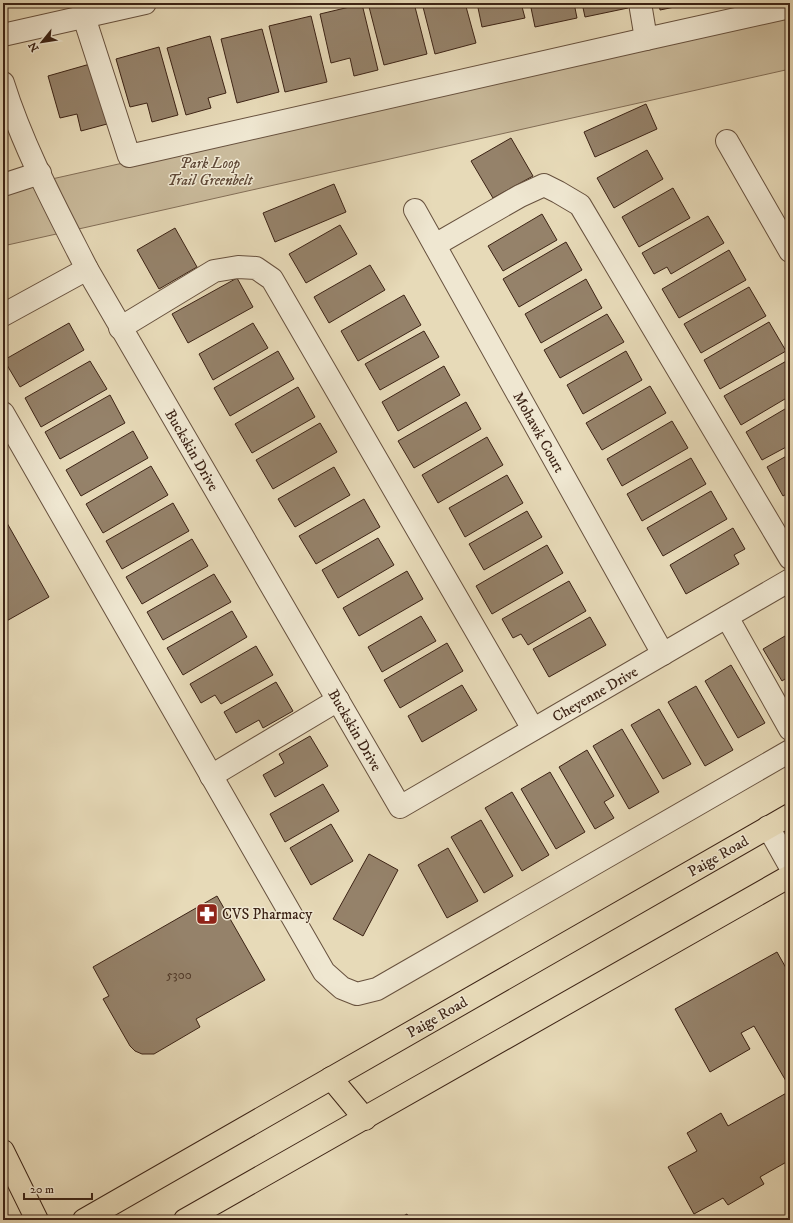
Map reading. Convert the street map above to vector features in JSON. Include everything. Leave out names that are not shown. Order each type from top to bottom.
[{"type":"main road","name":"Paige Road","points":[[84,1220],[790,815]]},
{"type":"main road","points":[[185,1220],[790,876]]},
{"type":"main road","points":[[331,1078],[365,1119]]},
{"type":"main road","points":[[3,1151],[37,1220]]},
{"type":"street","points":[[640,3],[646,39]]},
{"type":"street","points":[[3,35],[138,4]]},
{"type":"street","points":[[84,17],[129,156],[790,7]]},
{"type":"street","name":"Buckskin Drive","points":[[3,83],[12,112],[55,207],[87,269],[400,807]]},
{"type":"street","points":[[727,140],[790,251]]},
{"type":"street","points":[[3,185],[40,172]]},
{"type":"street","points":[[435,245],[520,196],[544,185],[580,205],[790,558]]},
{"type":"street","name":"Mohawk Court","points":[[415,210],[663,654]]},
{"type":"street","points":[[120,328],[214,272],[238,267],[256,268],[272,279],[533,729]]},
{"type":"street","points":[[3,315],[87,269]]},
{"type":"street","points":[[3,413],[324,972],[342,988],[357,994],[377,989],[790,751]]},
{"type":"street","name":"Cheyenne Drive","points":[[400,807],[790,580]]},
{"type":"street","points":[[727,617],[790,729]]},
{"type":"street","points":[[211,776],[338,700]]},
{"type":"street","points":[[768,827],[790,866]]},
{"type":"green space","name":"Park Loop Trail Greenbelt","points":[[790,13],[790,69],[3,246],[3,190]]},
{"type":"building","points":[[368,3],[414,3],[427,54],[384,65]]},
{"type":"building","points":[[422,3],[465,3],[476,43],[435,54]]},
{"type":"building","points":[[477,3],[521,3],[525,18],[482,27]]},
{"type":"building","points":[[530,3],[574,3],[577,18],[535,27]]},
{"type":"building","points":[[582,3],[627,3],[628,8],[585,17]]},
{"type":"building","points":[[659,3],[694,3],[660,10]]},
{"type":"building","points":[[362,4],[378,70],[354,76],[350,58],[331,63],[320,14]]},
{"type":"building","points":[[311,16],[327,82],[285,92],[269,26]]},
{"type":"building","points":[[262,29],[279,92],[237,103],[221,39]]},
{"type":"building","points":[[210,36],[226,93],[208,98],[211,108],[186,115],[167,48]]},
{"type":"building","points":[[159,47],[178,115],[152,122],[147,103],[130,107],[116,59]]},
{"type":"building","points":[[90,64],[107,124],[81,131],[77,114],[60,118],[48,76]]},
{"type":"building","points":[[646,104],[657,129],[595,157],[584,132]]},
{"type":"building","points":[[511,138],[533,176],[493,198],[471,161]]},
{"type":"building","points":[[647,150],[663,179],[614,208],[597,178]]},
{"type":"building","points":[[334,184],[346,212],[275,242],[263,213]]},
{"type":"building","points":[[673,188],[690,218],[639,247],[622,217]]},
{"type":"building","points":[[542,214],[557,240],[503,271],[488,246]]},
{"type":"building","points":[[708,216],[724,243],[671,274],[667,267],[654,274],[642,253]]},
{"type":"building","points":[[340,225],[357,254],[306,283],[289,254]]},
{"type":"building","points":[[175,228],[197,267],[159,289],[137,250]]},
{"type":"building","points":[[566,242],[582,270],[519,307],[503,279]]},
{"type":"building","points":[[729,250],[746,280],[679,318],[662,289]]},
{"type":"building","points":[[370,265],[385,290],[329,323],[314,297]]},
{"type":"building","points":[[237,278],[253,307],[188,343],[172,314]]},
{"type":"building","points":[[586,279],[602,308],[541,343],[525,314]]},
{"type":"building","points":[[749,287],[766,316],[701,353],[684,324]]},
{"type":"building","points":[[404,295],[421,325],[358,361],[341,331]]},
{"type":"building","points":[[607,314],[624,342],[560,378],[544,350]]},
{"type":"building","points":[[769,322],[786,351],[720,389],[704,360]]},
{"type":"building","points":[[69,323],[84,350],[20,387],[4,360]]},
{"type":"building","points":[[253,323],[268,348],[213,380],[199,354]]},
{"type":"building","points":[[424,331],[439,357],[380,390],[365,364]]},
{"type":"building","points":[[278,351],[294,379],[230,416],[214,388]]},
{"type":"building","points":[[626,351],[642,380],[583,414],[567,385]]},
{"type":"building","points":[[790,359],[790,396],[741,425],[724,396]]},
{"type":"building","points":[[90,361],[107,389],[41,427],[25,398]]},
{"type":"building","points":[[444,366],[460,395],[398,431],[382,402]]},
{"type":"building","points":[[650,386],[666,413],[602,450],[586,423]]},
{"type":"building","points":[[298,387],[315,417],[252,453],[235,424]]},
{"type":"building","points":[[110,395],[125,423],[60,459],[45,432]]},
{"type":"building","points":[[466,402],[481,429],[414,468],[398,441]]},
{"type":"building","points":[[790,406],[790,445],[762,460],[746,432]]},
{"type":"building","points":[[672,421],[688,448],[622,486],[607,459]]},
{"type":"building","points":[[320,423],[337,452],[273,489],[256,460]]},
{"type":"building","points":[[133,431],[148,458],[81,496],[66,470]]},
{"type":"building","points":[[487,437],[503,465],[438,503],[422,475]]},
{"type":"building","points":[[790,454],[790,492],[783,496],[767,467]]},
{"type":"building","points":[[691,458],[706,484],[642,521],[627,494]]},
{"type":"building","points":[[151,466],[168,495],[103,533],[86,504]]},
{"type":"building","points":[[334,467],[350,495],[295,527],[278,499]]},
{"type":"building","points":[[507,475],[523,503],[465,537],[449,508]]},
{"type":"building","points":[[711,491],[727,519],[663,556],[647,528]]},
{"type":"building","points":[[364,499],[380,527],[316,564],[299,536]]},
{"type":"building","points":[[173,503],[189,531],[122,569],[106,541]]},
{"type":"building","points":[[527,511],[542,537],[484,570],[469,544]]},
{"type":"building","points":[[7,523],[49,597],[3,623],[3,525]]},
{"type":"building","points":[[733,528],[745,549],[734,555],[739,564],[686,594],[670,565]]},
{"type":"building","points":[[378,538],[394,565],[338,598],[322,570]]},
{"type":"building","points":[[192,539],[208,566],[142,604],[126,577]]},
{"type":"building","points":[[547,545],[563,573],[492,614],[476,586]]},
{"type":"building","points":[[407,571],[423,599],[359,636],[343,608]]},
{"type":"building","points":[[214,574],[231,602],[163,640],[147,612]]},
{"type":"building","points":[[569,581],[586,611],[528,645],[521,634],[513,638],[502,619]]},
{"type":"building","points":[[232,611],[247,637],[183,675],[167,648]]},
{"type":"building","points":[[421,616],[436,641],[382,672],[368,647]]},
{"type":"building","points":[[590,617],[606,645],[549,677],[533,649]]},
{"type":"building","points":[[790,633],[790,680],[788,677],[782,681],[763,649]]},
{"type":"building","points":[[447,643],[463,671],[400,708],[384,680]]},
{"type":"building","points":[[256,646],[273,675],[221,704],[215,695],[201,703],[190,684]]},
{"type":"building","points":[[731,665],[765,723],[738,738],[705,681]]},
{"type":"building","points":[[276,682],[293,711],[263,728],[259,720],[236,733],[224,712]]},
{"type":"building","points":[[462,685],[477,710],[422,742],[408,716]]},
{"type":"building","points":[[696,686],[733,750],[705,766],[668,702]]},
{"type":"building","points":[[659,709],[691,764],[663,779],[631,725]]},
{"type":"building","points":[[622,729],[659,792],[629,809],[593,746]]},
{"type":"building","points":[[310,736],[328,766],[275,797],[263,775],[284,763],[279,754]]},
{"type":"building","points":[[587,750],[614,796],[604,802],[614,818],[595,829],[559,767]]},
{"type":"building","points":[[550,772],[585,832],[556,849],[521,789]]},
{"type":"building","points":[[323,784],[339,811],[285,842],[270,814]]},
{"type":"building","points":[[512,792],[549,855],[522,871],[485,808]]},
{"type":"building","points":[[481,820],[513,876],[484,893],[451,837]]},
{"type":"building","points":[[331,824],[353,861],[311,885],[290,848]]},
{"type":"building","points":[[448,848],[478,901],[447,918],[418,865]]},
{"type":"building","points":[[369,854],[398,870],[363,936],[333,919]]},
{"type":"building","name":"CVS Pharmacy","points":[[217,896],[265,980],[196,1019],[200,1027],[154,1054],[142,1054],[135,1051],[130,1046],[103,999],[109,996],[93,967]]},
{"type":"building","points":[[777,952],[790,975],[790,1088],[754,1026],[741,1033],[750,1049],[710,1072],[675,1009]]},
{"type":"building","points":[[790,1091],[790,1160],[760,1177],[764,1184],[728,1205],[723,1198],[694,1214],[668,1167],[697,1151],[687,1133],[721,1113],[728,1126]]},
{"type":"building","points":[[407,1214],[410,1220],[396,1220]]},
{"type":"place","name":"CVS Pharmacy","points":[[207,914]]}]
